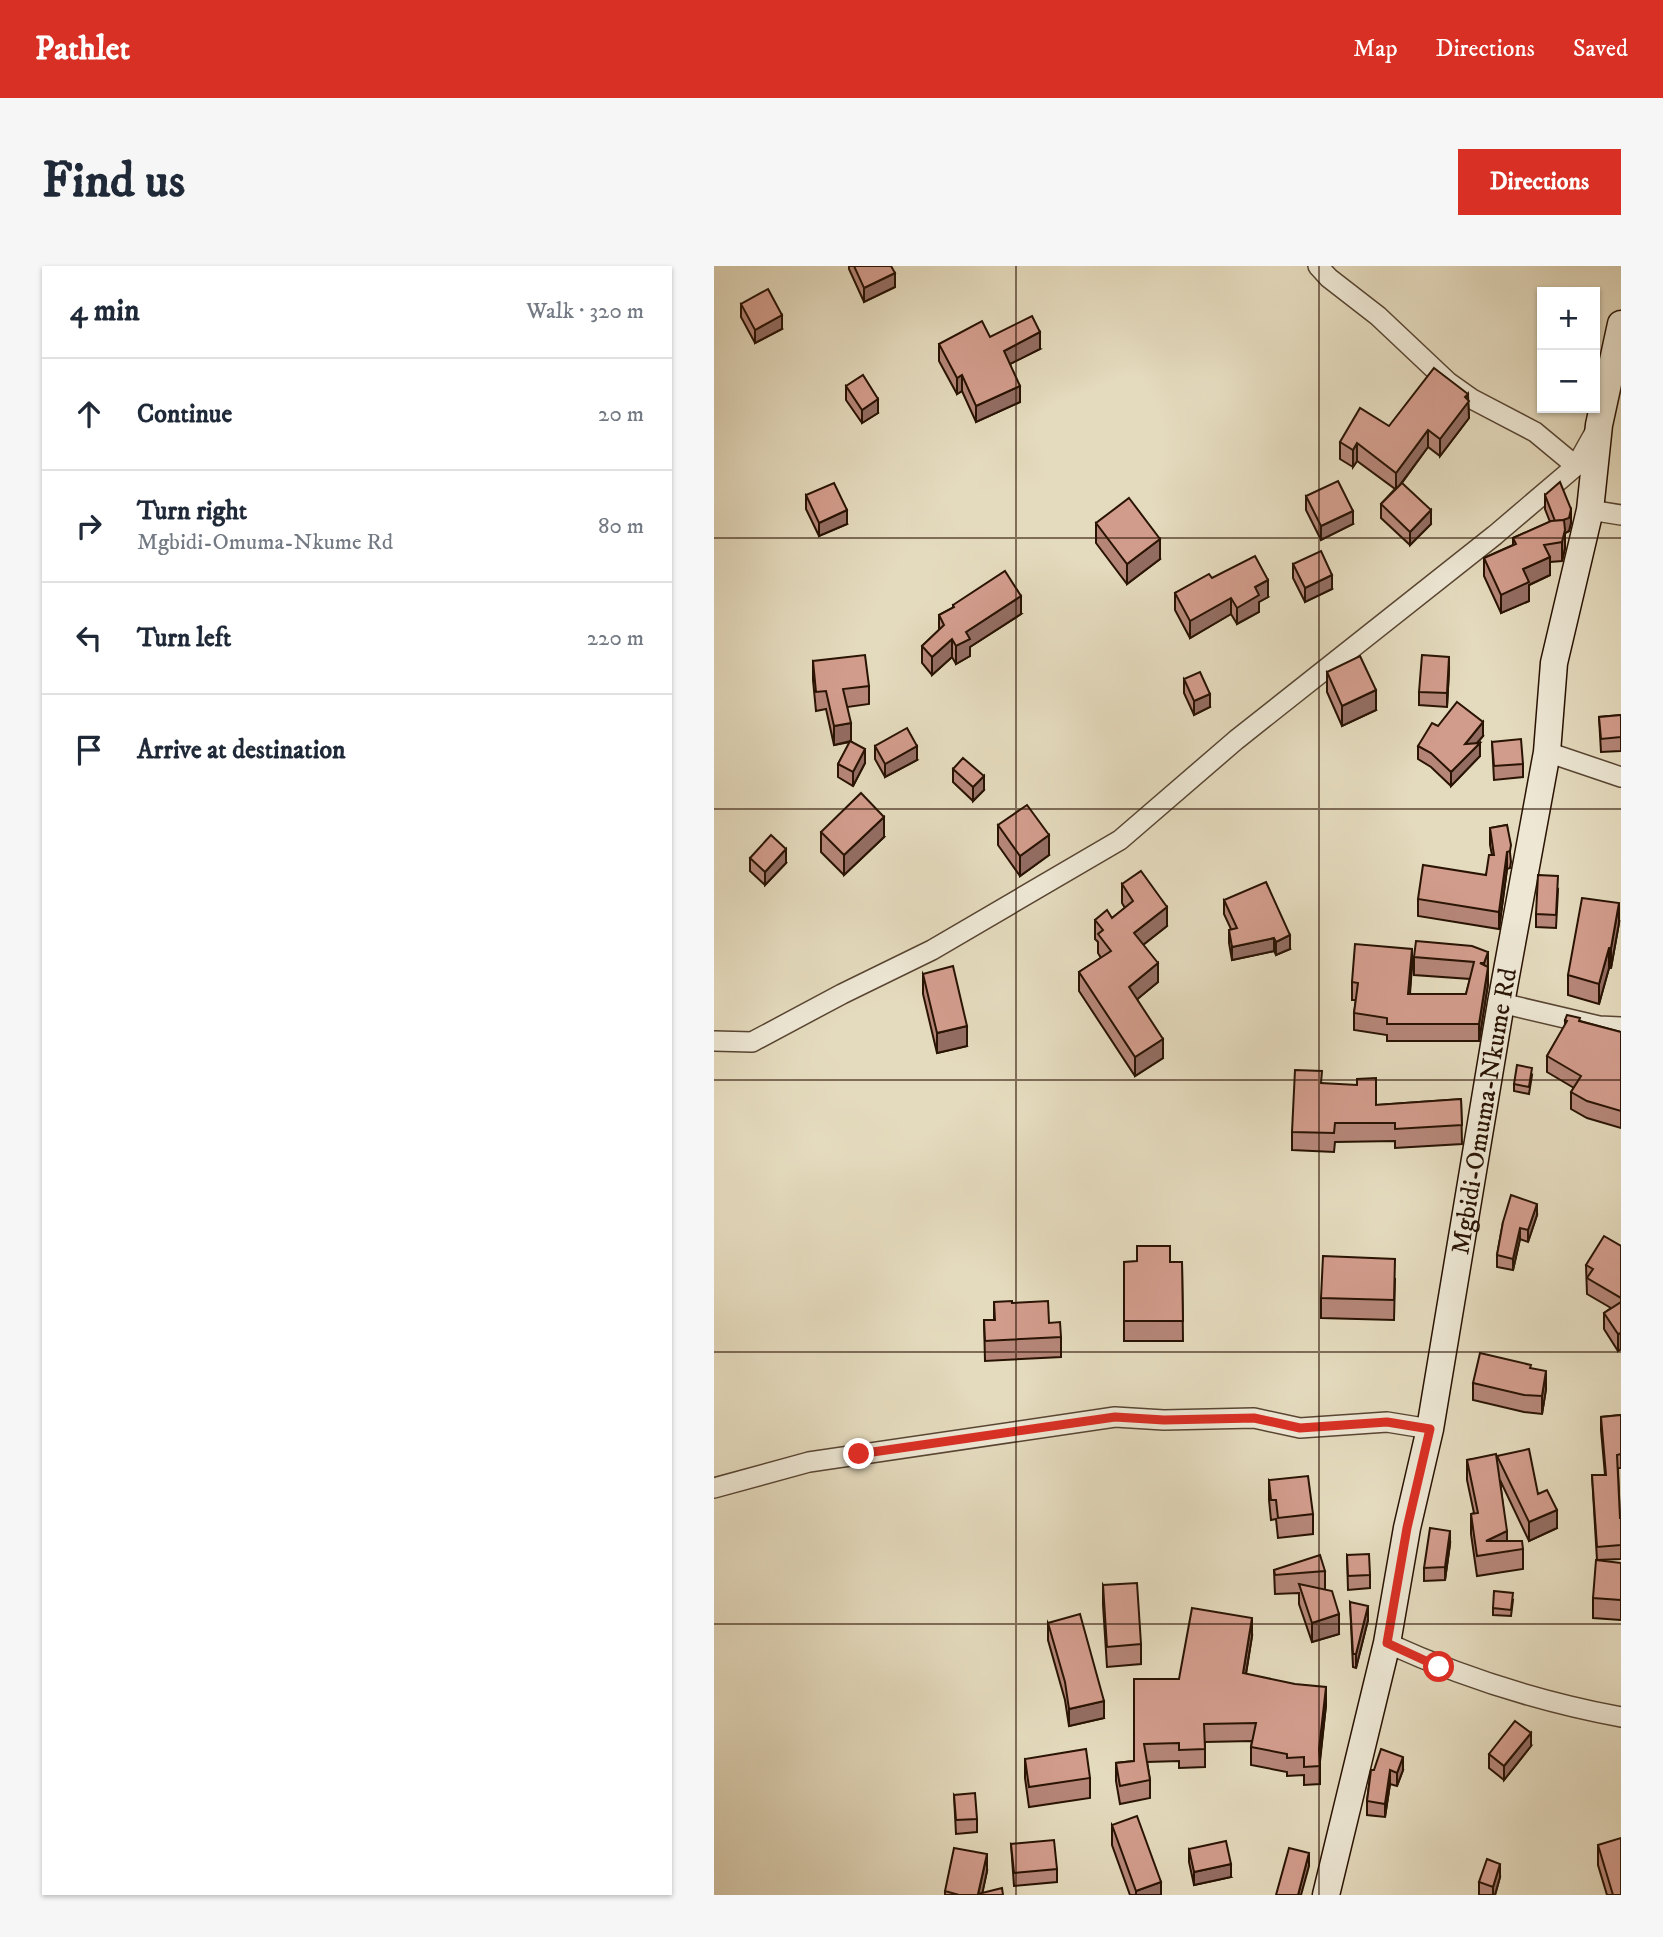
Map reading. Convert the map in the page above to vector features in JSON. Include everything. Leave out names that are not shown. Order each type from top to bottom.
[{"type":"street","points":[[1318,266],[1339,287],[1378,316],[1448,382],[1472,399],[1535,432],[1576,466]]},
{"type":"street","name":"Mgbidi-Omuma-Nkume Rd","points":[[1326,1895],[1387,1643],[1407,1528],[1430,1429],[1501,1003],[1547,752],[1554,663],[1590,510],[1599,425],[1621,324]]},
{"type":"street","points":[[714,1041],[752,1042],[842,993],[932,950],[1120,840],[1236,740],[1484,543],[1576,466],[1599,425]]},
{"type":"street","points":[[1590,510],[1621,515]]},
{"type":"street","points":[[1547,752],[1621,777]]},
{"type":"street","points":[[1501,1003],[1599,1026],[1621,1027]]},
{"type":"street","points":[[714,1488],[809,1462],[1115,1417],[1164,1420],[1254,1418],[1300,1428],[1387,1422],[1430,1429]]},
{"type":"street","points":[[1387,1643],[1439,1667],[1483,1683],[1621,1717]]},
{"type":"building","points":[[854,266],[891,266],[895,273],[864,288]]},
{"type":"building","points":[[768,289],[782,315],[755,330],[741,304]]},
{"type":"building","points":[[1032,316],[1040,332],[1004,351],[1020,386],[976,406],[962,375],[957,378],[939,344],[982,321],[990,337]]},
{"type":"building","points":[[1434,368],[1468,394],[1465,397],[1469,401],[1440,439],[1428,430],[1396,473],[1357,443],[1353,450],[1340,442],[1360,408],[1389,426]]},
{"type":"building","points":[[863,375],[878,399],[862,410],[846,386]]},
{"type":"building","points":[[1338,481],[1353,511],[1321,526],[1306,496]]},
{"type":"building","points":[[1560,482],[1571,509],[1569,518],[1555,521],[1545,495]]},
{"type":"building","points":[[834,483],[847,510],[819,523],[806,495]]},
{"type":"building","points":[[1402,483],[1431,510],[1410,532],[1381,504]]},
{"type":"building","points":[[1129,498],[1160,539],[1127,564],[1096,523]]},
{"type":"building","points":[[1564,520],[1562,542],[1544,545],[1550,557],[1523,569],[1529,582],[1501,595],[1484,558],[1516,544],[1513,538],[1551,521]]},
{"type":"building","points":[[1321,551],[1332,575],[1305,588],[1293,564]]},
{"type":"building","points":[[1255,556],[1268,580],[1255,587],[1259,595],[1237,608],[1231,598],[1190,621],[1175,593],[1209,574],[1212,578]]},
{"type":"building","points":[[1005,571],[1021,596],[966,632],[970,639],[956,646],[952,639],[932,657],[922,646],[944,625],[939,615]]},
{"type":"building","points":[[865,655],[869,686],[843,689],[851,723],[834,726],[826,691],[816,692],[813,661]]},
{"type":"building","points":[[1422,655],[1449,657],[1447,693],[1419,692]]},
{"type":"building","points":[[1360,656],[1376,690],[1342,706],[1327,672]]},
{"type":"building","points":[[1200,672],[1210,694],[1194,701],[1184,679]]},
{"type":"building","points":[[1457,702],[1483,722],[1465,744],[1480,743],[1451,772],[1431,753],[1418,746],[1432,723],[1438,726]]},
{"type":"building","points":[[1621,715],[1621,737],[1601,739],[1599,717]]},
{"type":"building","points":[[907,728],[917,746],[885,764],[875,746]]},
{"type":"building","points":[[1521,739],[1523,764],[1494,766],[1492,742]]},
{"type":"building","points":[[850,741],[865,749],[853,772],[838,764]]},
{"type":"building","points":[[963,758],[984,776],[973,787],[953,769]]},
{"type":"building","points":[[861,793],[884,817],[844,855],[821,832]]},
{"type":"building","points":[[1027,805],[1049,835],[1020,856],[998,825]]},
{"type":"building","points":[[1507,825],[1511,845],[1510,851],[1507,852],[1499,912],[1418,899],[1423,865],[1486,875],[1489,855],[1494,855],[1490,828]]},
{"type":"building","points":[[771,835],[786,849],[765,872],[750,858]]},
{"type":"building","points":[[1141,871],[1167,907],[1134,933],[1158,963],[1129,987],[1163,1039],[1135,1057],[1079,972],[1111,951],[1098,934],[1103,930],[1095,920],[1107,910],[1112,918],[1133,901],[1122,884]]},
{"type":"building","points":[[1538,875],[1558,876],[1556,915],[1536,914]]},
{"type":"building","points":[[1266,882],[1290,935],[1276,942],[1274,938],[1232,947],[1229,930],[1237,928],[1224,900]]},
{"type":"building","points":[[1582,898],[1619,903],[1611,948],[1599,984],[1568,975]]},
{"type":"building","points":[[1416,941],[1472,946],[1488,952],[1484,963],[1480,963],[1488,967],[1479,1024],[1387,1024],[1387,1018],[1354,1013],[1358,983],[1352,982],[1355,944],[1412,949],[1408,994],[1466,994],[1474,962],[1414,957]]},
{"type":"building","points":[[953,966],[967,1026],[937,1033],[923,974]]},
{"type":"building","points":[[1567,1015],[1580,1018],[1579,1021],[1621,1032],[1621,1111],[1587,1101],[1571,1092],[1581,1076],[1547,1056],[1567,1021]]},
{"type":"building","points":[[1517,1065],[1532,1068],[1529,1087],[1514,1084]]},
{"type":"building","points":[[1295,1070],[1322,1071],[1321,1083],[1357,1085],[1357,1079],[1376,1078],[1376,1105],[1461,1099],[1462,1125],[1395,1129],[1395,1123],[1335,1123],[1334,1133],[1292,1132]]},
{"type":"building","points":[[1511,1195],[1537,1204],[1528,1230],[1520,1228],[1513,1259],[1497,1255]]},
{"type":"building","points":[[1604,1236],[1621,1246],[1621,1298],[1587,1278],[1593,1269],[1586,1265]]},
{"type":"building","points":[[1137,1246],[1170,1246],[1170,1262],[1182,1262],[1183,1321],[1124,1321],[1124,1262],[1137,1261]]},
{"type":"building","points":[[1323,1256],[1395,1259],[1394,1300],[1321,1298]]},
{"type":"building","points":[[1048,1301],[1049,1323],[1060,1322],[1061,1337],[985,1341],[984,1320],[995,1320],[994,1302]]},
{"type":"building","points":[[1621,1302],[1621,1333],[1618,1334],[1604,1313]]},
{"type":"building","points":[[1480,1353],[1546,1371],[1542,1396],[1524,1395],[1473,1383]]},
{"type":"building","points":[[1621,1415],[1621,1454],[1617,1455],[1621,1545],[1597,1547],[1592,1475],[1606,1475],[1601,1417]]},
{"type":"building","points":[[1529,1449],[1538,1494],[1547,1490],[1557,1510],[1529,1522],[1497,1456]]},
{"type":"building","points":[[1496,1454],[1507,1531],[1486,1541],[1522,1541],[1523,1549],[1477,1556],[1471,1514],[1478,1513],[1467,1460]]},
{"type":"building","points":[[1308,1476],[1313,1514],[1278,1518],[1276,1500],[1271,1500],[1269,1480]]},
{"type":"building","points":[[1430,1528],[1450,1531],[1445,1567],[1424,1568]]},
{"type":"building","points":[[1369,1554],[1370,1575],[1348,1576],[1347,1555]]},
{"type":"building","points":[[1320,1555],[1325,1571],[1275,1575],[1274,1570]]},
{"type":"building","points":[[1596,1560],[1621,1563],[1621,1600],[1593,1598]]},
{"type":"building","points":[[1137,1583],[1141,1644],[1107,1647],[1103,1585]]},
{"type":"building","points":[[1299,1584],[1332,1591],[1339,1614],[1312,1623]]},
{"type":"building","points":[[1494,1591],[1513,1593],[1511,1610],[1493,1608]]},
{"type":"building","points":[[1350,1602],[1368,1606],[1356,1654],[1353,1654]]},
{"type":"building","points":[[1192,1608],[1252,1618],[1243,1673],[1295,1684],[1326,1687],[1319,1749],[1320,1766],[1304,1767],[1304,1757],[1287,1758],[1287,1754],[1251,1747],[1256,1723],[1204,1724],[1205,1749],[1179,1750],[1179,1743],[1144,1744],[1150,1780],[1120,1786],[1116,1763],[1134,1761],[1134,1679],[1179,1679]]},
{"type":"building","points":[[1080,1614],[1104,1701],[1069,1709],[1065,1682],[1048,1623]]},
{"type":"building","points":[[1515,1721],[1531,1733],[1504,1766],[1489,1754]]},
{"type":"building","points":[[1086,1749],[1090,1778],[1029,1787],[1025,1759]]},
{"type":"building","points":[[1381,1749],[1403,1757],[1397,1773],[1390,1770],[1385,1804],[1367,1801],[1371,1770],[1374,1770]]},
{"type":"building","points":[[975,1793],[977,1819],[956,1820],[954,1795]]},
{"type":"building","points":[[1137,1816],[1161,1882],[1136,1891],[1112,1825]]},
{"type":"building","points":[[1621,1838],[1621,1895],[1613,1895],[1598,1845]]},
{"type":"building","points":[[1054,1840],[1057,1869],[1014,1873],[1011,1844]]},
{"type":"building","points":[[1226,1841],[1231,1864],[1194,1872],[1189,1849]]},
{"type":"building","points":[[954,1848],[987,1854],[978,1894],[1002,1888],[1003,1895],[959,1895],[945,1891]]},
{"type":"building","points":[[1289,1848],[1309,1853],[1298,1895],[1276,1895]]},
{"type":"building","points":[[1487,1859],[1500,1864],[1493,1887],[1479,1882]]},
{"type":"route","points":[[859,1454],[1115,1417],[1164,1420],[1254,1418],[1300,1428],[1387,1422],[1430,1429],[1407,1528],[1387,1643],[1439,1667]]}]
